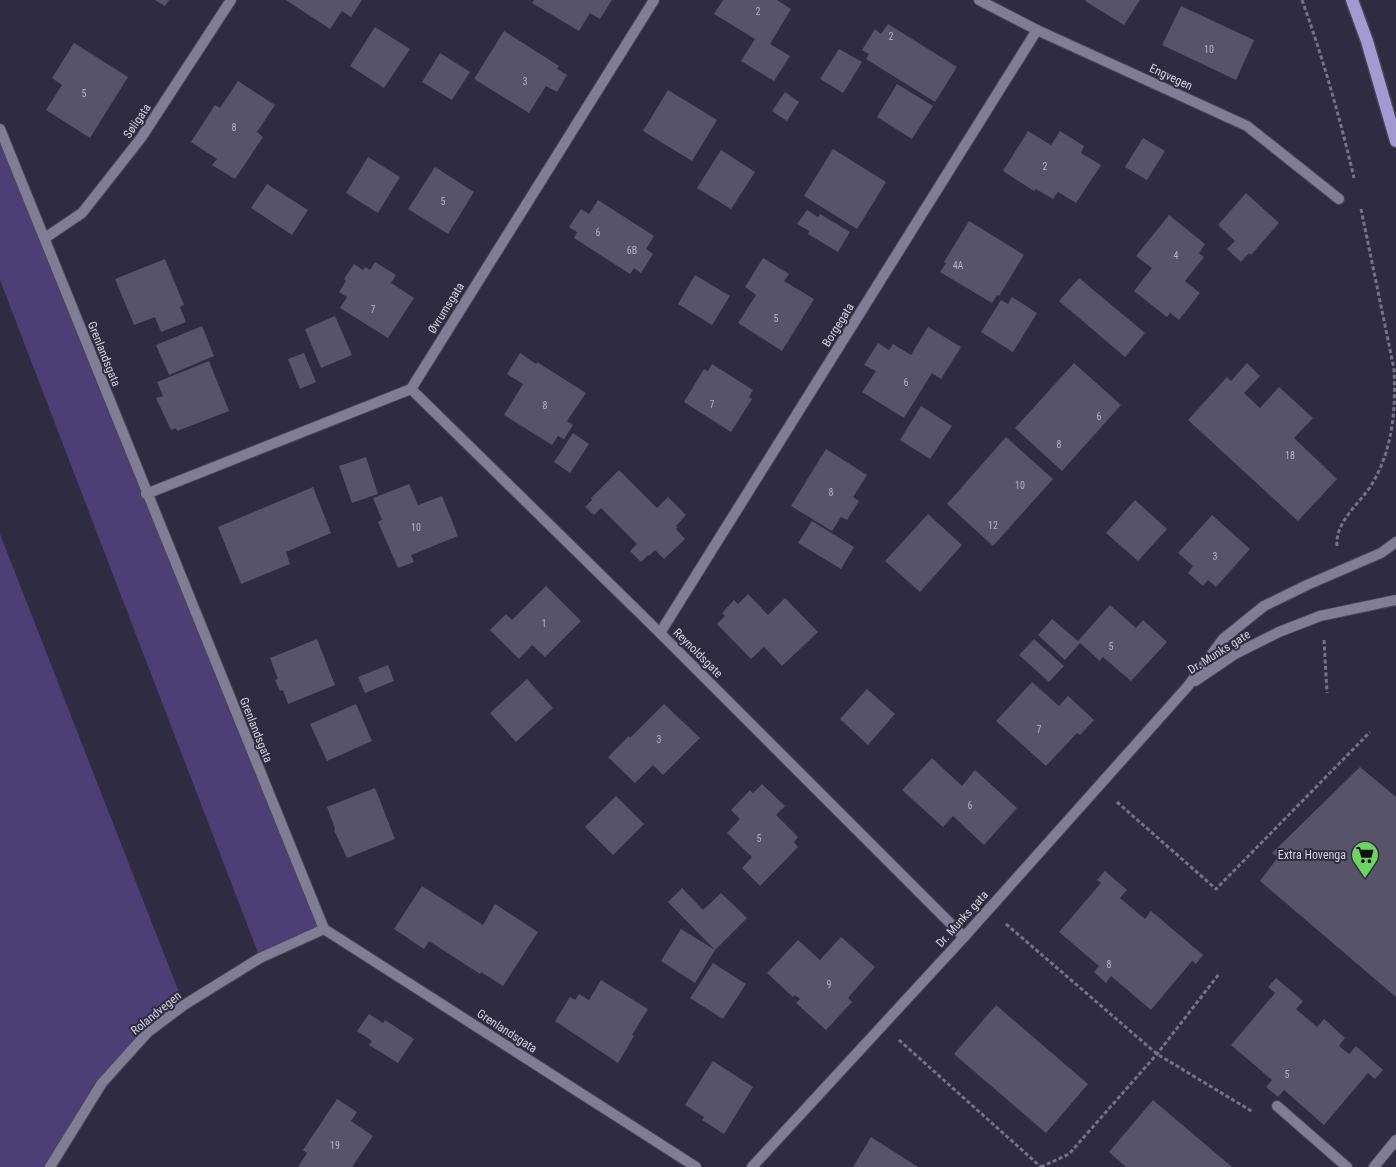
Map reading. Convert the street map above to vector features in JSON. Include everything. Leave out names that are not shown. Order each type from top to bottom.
[{"type":"main road","points":[[1352,0],[1367,41],[1396,141]]},
{"type":"street","name":"Søligata","points":[[45,238],[82,213],[141,138],[231,0]]},
{"type":"street","name":"Øvrumsgata","points":[[411,389],[654,0]]},
{"type":"street","name":"Engvegen","points":[[979,0],[1036,30],[1247,126],[1339,199]]},
{"type":"street","name":"Borgegata","points":[[660,633],[1036,30]]},
{"type":"street","name":"Grenlandsgata","points":[[0,129],[146,494],[324,929],[696,1167]]},
{"type":"street","points":[[146,494],[411,389]]},
{"type":"street","name":"Reynoldsgate","points":[[411,389],[660,633],[964,937]]},
{"type":"street","name":"Dr. Munks gate","points":[[1188,686],[1223,639],[1264,606],[1381,553],[1396,542]]},
{"type":"street","name":"Dr. Munks gate","points":[[1188,686],[1235,654],[1279,632],[1320,616],[1396,600]]},
{"type":"street","name":"Dr. Munks gata","points":[[752,1167],[964,937],[1188,686]]},
{"type":"street","name":"Rolandvegen","points":[[50,1167],[102,1084],[148,1032],[184,1005],[260,958],[324,929]]},
{"type":"street","points":[[1277,1106],[1347,1167]]},
{"type":"street","points":[[1374,1167],[1396,1140]]},
{"type":"path","points":[[1302,0],[1340,117],[1355,183]]},
{"type":"path","points":[[1337,550],[1337,535],[1340,526],[1371,485],[1380,467],[1387,449],[1395,414],[1396,391],[1394,369],[1360,202]]},
{"type":"path","points":[[1324,637],[1327,694]]},
{"type":"path","points":[[1114,800],[1216,889],[1370,732]]},
{"type":"path","points":[[988,909],[1157,1054],[1249,1108],[1256,1115]]},
{"type":"path","points":[[882,1025],[1041,1167],[1069,1154],[1157,1054],[1218,974]]},
{"type":"shaded area","points":[[0,129],[324,929],[260,958],[0,280]]},
{"type":"shaded area","points":[[0,534],[184,1005],[102,1083],[50,1167],[0,1167]]},
{"type":"building","points":[[155,0],[169,0],[165,6]]},
{"type":"building","points":[[286,0],[362,0],[351,17],[342,11],[330,29]]},
{"type":"building","points":[[534,0],[612,0],[600,19],[590,13],[579,31],[532,3]]},
{"type":"building","points":[[723,0],[777,0],[791,9],[770,44],[790,56],[774,81],[741,61],[755,39],[714,14]]},
{"type":"building","points":[[1086,0],[1140,0],[1124,25]]},
{"type":"building","points":[[1181,6],[1254,40],[1236,80],[1162,45]]},
{"type":"building","points":[[888,24],[957,67],[935,102],[866,59],[869,54],[862,50],[875,29],[881,34]]},
{"type":"building","points":[[375,27],[410,49],[384,88],[350,66]]},
{"type":"building","points":[[504,31],[559,66],[557,69],[567,75],[557,92],[546,86],[529,113],[474,79]]},
{"type":"building","points":[[74,43],[128,77],[90,138],[46,110],[62,85],[52,78]]},
{"type":"building","points":[[839,49],[862,62],[843,93],[820,79]]},
{"type":"building","points":[[440,53],[470,72],[452,100],[422,82]]},
{"type":"building","points":[[238,81],[275,105],[257,132],[263,137],[235,179],[212,165],[217,159],[191,142],[215,105],[220,108]]},
{"type":"building","points":[[897,84],[933,106],[912,139],[877,117]]},
{"type":"building","points":[[668,90],[717,120],[692,161],[643,131]]},
{"type":"building","points":[[785,92],[799,102],[787,121],[772,111]]},
{"type":"building","points":[[1028,131],[1051,145],[1060,131],[1084,146],[1081,153],[1101,165],[1076,203],[1058,192],[1053,199],[1036,189],[1034,191],[1003,171]]},
{"type":"building","points":[[1143,138],[1165,151],[1147,180],[1125,167]]},
{"type":"building","points":[[833,149],[886,182],[857,229],[804,196]]},
{"type":"building","points":[[721,150],[755,172],[731,209],[697,188]]},
{"type":"building","points":[[368,157],[400,177],[378,213],[346,193]]},
{"type":"building","points":[[435,167],[474,192],[448,234],[408,209]]},
{"type":"building","points":[[267,184],[308,210],[292,235],[251,208]]},
{"type":"building","points":[[1246,193],[1279,223],[1251,255],[1249,253],[1241,262],[1227,249],[1235,241],[1218,225]]},
{"type":"building","points":[[598,200],[654,236],[646,249],[653,254],[641,273],[634,268],[630,274],[574,238],[577,232],[569,227],[581,209],[589,214]]},
{"type":"building","points":[[807,210],[818,217],[820,214],[850,232],[838,252],[808,234],[809,231],[797,224]]},
{"type":"building","points":[[1169,215],[1205,244],[1199,253],[1204,257],[1185,281],[1200,293],[1179,320],[1170,313],[1167,317],[1134,291],[1152,268],[1136,256]]},
{"type":"building","points":[[969,221],[1024,255],[999,296],[997,295],[992,303],[940,272]]},
{"type":"building","points":[[763,258],[789,274],[784,281],[814,299],[782,351],[738,323],[756,295],[745,287]]},
{"type":"building","points":[[165,259],[184,305],[180,307],[186,322],[161,332],[155,317],[134,325],[115,279]]},
{"type":"building","points":[[375,262],[396,275],[391,283],[414,298],[388,338],[340,308],[347,297],[339,292],[346,281],[344,279],[354,264],[363,270],[365,267],[370,270]]},
{"type":"building","points":[[695,275],[730,296],[712,325],[678,304]]},
{"type":"building","points":[[1079,278],[1145,333],[1125,357],[1059,301]]},
{"type":"building","points":[[1012,297],[1037,313],[1013,352],[981,332],[1001,300],[1008,304]]},
{"type":"building","points":[[335,316],[352,355],[321,368],[305,329]]},
{"type":"building","points":[[202,326],[214,356],[169,375],[156,345]]},
{"type":"building","points":[[928,327],[961,347],[941,379],[932,373],[904,418],[862,392],[876,371],[864,365],[878,343],[889,350],[893,344],[911,355]]},
{"type":"building","points":[[304,353],[316,382],[300,389],[288,359]]},
{"type":"building","points":[[520,353],[586,393],[567,421],[573,425],[564,439],[558,436],[552,445],[504,415],[523,384],[507,374]]},
{"type":"building","points":[[209,361],[229,411],[177,431],[176,428],[171,430],[156,398],[163,396],[157,382]]},
{"type":"building","points":[[1074,363],[1121,405],[1062,471],[1015,428]]},
{"type":"building","points":[[1247,363],[1260,376],[1244,393],[1260,408],[1279,387],[1313,418],[1294,438],[1337,479],[1298,521],[1188,420],[1227,377],[1231,381]]},
{"type":"building","points":[[712,364],[753,390],[749,397],[752,399],[731,432],[684,402],[704,369],[708,371]]},
{"type":"building","points":[[921,406],[952,426],[930,459],[900,440]]},
{"type":"building","points":[[573,433],[589,444],[570,473],[554,462]]},
{"type":"building","points":[[1006,437],[1053,479],[993,546],[947,504]]},
{"type":"building","points":[[826,449],[867,475],[853,497],[859,501],[847,520],[841,517],[832,531],[791,506]]},
{"type":"building","points":[[366,457],[378,494],[352,503],[339,466]]},
{"type":"building","points":[[619,470],[657,508],[668,497],[686,515],[676,526],[676,529],[685,539],[664,559],[655,550],[641,562],[630,551],[637,544],[601,508],[594,515],[585,507],[592,500],[591,498]]},
{"type":"building","points":[[409,484],[418,505],[442,496],[458,536],[411,555],[414,562],[398,568],[378,522],[382,520],[373,498]]},
{"type":"building","points":[[313,487],[331,533],[286,552],[290,564],[241,584],[218,527]]},
{"type":"building","points":[[1135,500],[1167,529],[1138,561],[1106,533]]},
{"type":"building","points":[[928,514],[962,545],[920,592],[885,561]]},
{"type":"building","points":[[1212,515],[1250,549],[1216,587],[1208,580],[1203,586],[1188,573],[1193,566],[1178,553]]},
{"type":"building","points":[[812,521],[854,547],[841,569],[798,543]]},
{"type":"building","points":[[546,586],[581,621],[545,657],[532,645],[519,659],[490,630],[506,614],[512,620]]},
{"type":"building","points":[[748,594],[768,615],[785,598],[818,632],[782,666],[764,647],[751,659],[717,624],[725,616],[722,613],[734,600],[738,604]]},
{"type":"building","points":[[1110,605],[1136,628],[1143,620],[1167,642],[1131,681],[1103,657],[1100,661],[1080,643],[1065,660],[1038,635],[1052,619],[1078,641]]},
{"type":"building","points":[[317,639],[335,685],[288,704],[283,690],[280,691],[275,680],[278,679],[270,658]]},
{"type":"building","points":[[1034,639],[1064,666],[1049,682],[1019,655]]},
{"type":"building","points":[[388,665],[394,681],[365,693],[358,677]]},
{"type":"building","points":[[527,679],[553,708],[516,742],[490,713]]},
{"type":"building","points":[[1032,682],[1059,706],[1068,696],[1094,720],[1080,735],[1077,733],[1046,766],[996,721]]},
{"type":"building","points":[[867,689],[895,714],[868,745],[840,719]]},
{"type":"building","points":[[356,704],[372,741],[327,761],[310,724]]},
{"type":"building","points":[[664,704],[700,738],[663,775],[653,765],[635,783],[608,757]]},
{"type":"building","points":[[932,758],[962,786],[975,770],[1017,808],[984,845],[953,816],[943,827],[902,790]]},
{"type":"building","points":[[1360,767],[1396,797],[1396,997],[1260,881],[1278,857],[1272,853]]},
{"type":"building","points":[[762,784],[785,806],[776,815],[798,837],[794,842],[798,847],[760,886],[742,868],[752,857],[727,833],[740,819],[731,810],[750,790],[753,793]]},
{"type":"building","points":[[375,788],[395,839],[347,858],[334,830],[327,807]]},
{"type":"building","points":[[616,796],[644,824],[613,855],[585,827]]},
{"type":"building","points":[[1105,871],[1127,890],[1120,898],[1145,919],[1151,911],[1203,955],[1196,964],[1192,961],[1151,1010],[1111,976],[1106,983],[1094,972],[1099,966],[1059,932],[1101,883],[1097,880]]},
{"type":"building","points":[[422,886],[483,925],[495,904],[538,932],[503,986],[481,972],[480,974],[429,941],[424,949],[394,929]]},
{"type":"building","points":[[682,888],[703,910],[721,893],[747,918],[715,950],[668,902]]},
{"type":"building","points":[[681,929],[715,950],[695,983],[661,961]]},
{"type":"building","points":[[841,937],[875,967],[848,998],[852,1002],[826,1030],[796,1003],[800,999],[795,995],[793,997],[767,973],[798,940],[820,960]]},
{"type":"building","points":[[713,963],[746,984],[723,1019],[690,998]]},
{"type":"building","points":[[1276,978],[1303,1001],[1296,1009],[1317,1027],[1324,1019],[1345,1038],[1339,1046],[1349,1054],[1356,1046],[1383,1070],[1375,1079],[1368,1073],[1324,1125],[1284,1090],[1278,1097],[1266,1087],[1272,1080],[1231,1045],[1275,993],[1268,987]]},
{"type":"building","points":[[601,980],[648,1009],[618,1063],[555,1021],[570,997],[575,1000],[579,994],[589,1000]]},
{"type":"building","points":[[996,1005],[1088,1084],[1046,1133],[954,1054]]},
{"type":"building","points":[[369,1014],[383,1023],[385,1020],[414,1039],[398,1063],[369,1045],[372,1041],[357,1031]]},
{"type":"building","points":[[713,1061],[753,1087],[724,1134],[702,1120],[704,1117],[685,1105]]},
{"type":"building","points":[[337,1099],[357,1112],[351,1121],[373,1136],[352,1167],[298,1167],[307,1153],[303,1150]]},
{"type":"building","points":[[1153,1100],[1232,1167],[1126,1167],[1109,1152]]},
{"type":"building","points":[[871,1137],[918,1167],[853,1167]]},
{"type":"place","name":"Extra Hovenga","points":[[1365,879]]}]
